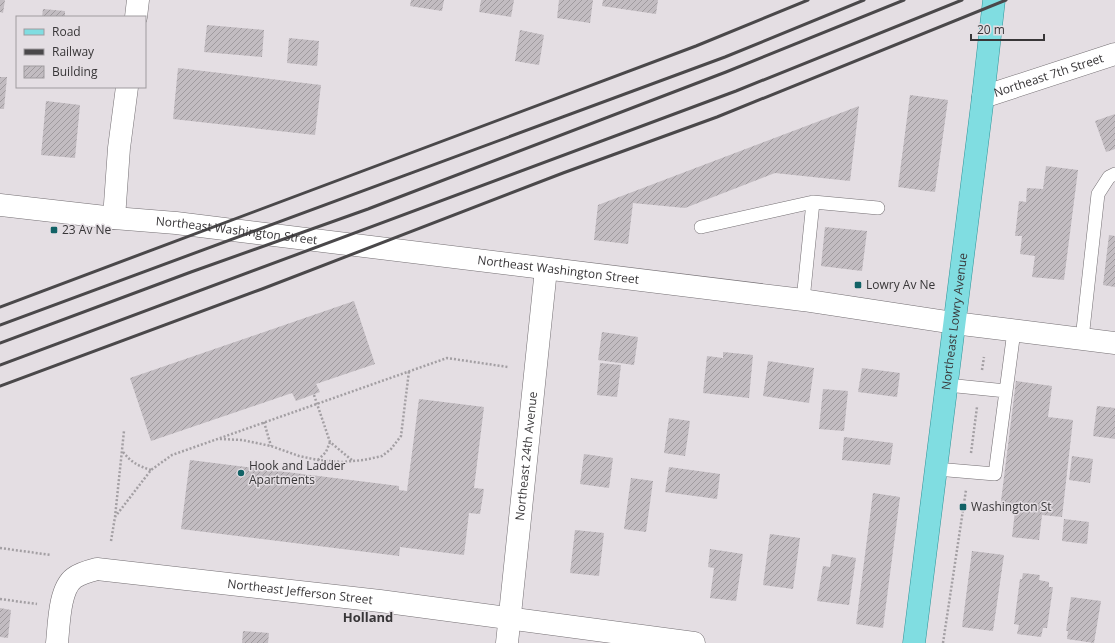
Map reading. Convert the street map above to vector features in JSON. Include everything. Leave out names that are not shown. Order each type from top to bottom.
[{"type":"main road","name":"Northeast Lowry Avenue","points":[[914,643],[994,0]]},
{"type":"street","points":[[136,16],[138,0]]},
{"type":"street","name":"Northeast 7th Street","points":[[983,97],[1115,54]]},
{"type":"street","points":[[114,218],[119,148],[127,88]]},
{"type":"street","name":"Northeast Washington Street","points":[[0,205],[114,218],[176,223],[803,300],[954,323],[1115,343]]},
{"type":"street","name":"Northeast 24th Avenue","points":[[507,643],[546,269]]},
{"type":"street","name":"Northeast Jefferson Street","points":[[57,643],[65,589],[73,578],[85,572],[97,569],[380,601],[694,643]]},
{"type":"lane","points":[[1082,339],[1098,194],[1109,177],[1115,174]]},
{"type":"lane","points":[[803,300],[813,202]]},
{"type":"lane","points":[[701,227],[813,202],[878,208]]},
{"type":"lane","points":[[936,469],[995,474],[1014,331]]},
{"type":"lane","points":[[947,385],[1006,391]]},
{"type":"path","points":[[943,643],[969,472],[984,357]]},
{"type":"path","points":[[115,517],[151,470],[172,455],[447,358],[508,367]]},
{"type":"path","points":[[217,439],[242,440],[271,446],[299,456],[318,460],[342,462],[364,460],[382,456],[391,449],[401,436],[409,371]]},
{"type":"path","points":[[314,395],[330,442],[353,461]]},
{"type":"path","points":[[264,422],[271,446]]},
{"type":"path","points":[[111,541],[124,431]]},
{"type":"path","points":[[318,460],[326,452],[330,442]]},
{"type":"path","points":[[122,451],[130,461],[151,470]]},
{"type":"path","points":[[0,548],[51,555]]},
{"type":"path","points":[[0,599],[38,604]]},
{"type":"building","points":[[0,0],[5,0],[3,13],[0,12]]},
{"type":"building","points":[[411,0],[444,0],[442,11],[410,6]]},
{"type":"building","points":[[481,0],[514,0],[511,17],[479,12]]},
{"type":"building","points":[[559,0],[593,0],[590,23],[557,18]]},
{"type":"building","points":[[603,0],[658,0],[656,14],[602,6]]},
{"type":"building","points":[[43,9],[65,11],[65,16],[42,16]]},
{"type":"building","points":[[207,25],[264,30],[262,57],[204,52]]},
{"type":"building","points":[[520,30],[544,35],[539,65],[515,61]]},
{"type":"building","points":[[289,38],[319,41],[317,66],[287,63]]},
{"type":"building","points":[[178,68],[321,85],[315,135],[173,119]]},
{"type":"building","points":[[0,77],[7,77],[4,109],[0,109]]},
{"type":"building","points":[[910,95],[948,100],[935,192],[898,187]]},
{"type":"building","points":[[46,101],[80,105],[75,158],[41,155]]},
{"type":"building","points":[[859,106],[850,181],[775,173],[685,208],[633,203],[628,244],[594,240],[598,205]]},
{"type":"building","points":[[1115,114],[1115,149],[1106,152],[1095,121]]},
{"type":"building","points":[[1046,166],[1078,170],[1064,280],[1032,277],[1035,256],[1020,254],[1022,236],[1015,236],[1019,201],[1026,202],[1027,188],[1043,189]]},
{"type":"building","points":[[825,227],[867,231],[862,271],[821,266]]},
{"type":"building","points":[[1109,235],[1115,236],[1115,287],[1103,285]]},
{"type":"building","points":[[354,301],[375,364],[316,384],[320,392],[296,401],[292,393],[151,441],[130,378]]},
{"type":"building","points":[[602,332],[638,337],[634,365],[598,360]]},
{"type":"building","points":[[723,352],[753,355],[749,398],[703,393],[707,356],[723,358]]},
{"type":"building","points":[[768,361],[814,368],[809,403],[763,396]]},
{"type":"building","points":[[600,363],[621,365],[617,397],[597,395]]},
{"type":"building","points":[[862,368],[900,373],[897,397],[858,392]]},
{"type":"building","points":[[1016,381],[1052,386],[1048,417],[1073,420],[1062,517],[1042,515],[1039,540],[1012,537],[1015,511],[1000,509]]},
{"type":"building","points":[[823,389],[848,391],[844,431],[819,429]]},
{"type":"building","name":"Hook and Ladder Apartments","points":[[419,399],[484,407],[474,488],[484,489],[480,514],[469,513],[464,555],[400,547],[399,556],[181,529],[190,460],[399,486],[399,490],[407,491]]},
{"type":"building","points":[[1097,406],[1115,408],[1115,439],[1093,436]]},
{"type":"building","points":[[669,418],[690,421],[685,456],[664,453]]},
{"type":"building","points":[[844,437],[893,443],[890,465],[842,460]]},
{"type":"building","points":[[584,454],[613,458],[609,488],[580,484]]},
{"type":"building","points":[[1072,456],[1093,459],[1090,483],[1069,480]]},
{"type":"building","points":[[669,467],[720,474],[717,499],[665,492]]},
{"type":"building","points":[[631,478],[653,481],[646,532],[624,529]]},
{"type":"building","points":[[873,493],[900,497],[883,628],[856,624]]},
{"type":"building","points":[[1064,519],[1089,522],[1087,544],[1062,541]]},
{"type":"building","points":[[575,530],[604,533],[599,576],[570,573]]},
{"type":"building","points":[[770,534],[800,538],[793,589],[763,585]]},
{"type":"building","points":[[710,549],[743,554],[736,601],[710,598],[714,568],[708,567]]},
{"type":"building","points":[[972,551],[1004,555],[993,631],[962,627]]},
{"type":"building","points":[[832,554],[856,558],[849,605],[817,601],[823,566],[830,567]]},
{"type":"building","points":[[1023,573],[1040,575],[1039,580],[1049,582],[1049,587],[1053,587],[1047,628],[1043,628],[1041,637],[1017,634],[1019,625],[1014,624],[1020,579],[1022,579]]},
{"type":"building","points":[[1071,597],[1101,601],[1094,643],[1067,639],[1068,631],[1066,631]]},
{"type":"building","points":[[0,608],[11,610],[8,638],[0,637]]},
{"type":"building","points":[[243,631],[269,633],[268,643],[242,643]]},
{"type":"railway","points":[[0,307],[696,46],[808,0]]},
{"type":"railway","points":[[0,325],[725,57],[864,0]]},
{"type":"railway","points":[[0,343],[191,272],[368,209],[726,72],[904,0]]},
{"type":"railway","points":[[0,365],[736,91],[962,0]]},
{"type":"railway","points":[[0,386],[262,289],[563,173],[717,117],[1006,0]]},
{"type":"place","name":"23 Av Ne","points":[[54,230]]},
{"type":"place","name":"Lowry Av Ne","points":[[858,285]]},
{"type":"place","name":"Hook and Ladder Apartments","points":[[241,473]]},
{"type":"place","name":"Washington St","points":[[963,507]]},
{"type":"district","name":"Holland","points":[[368,617]]}]
